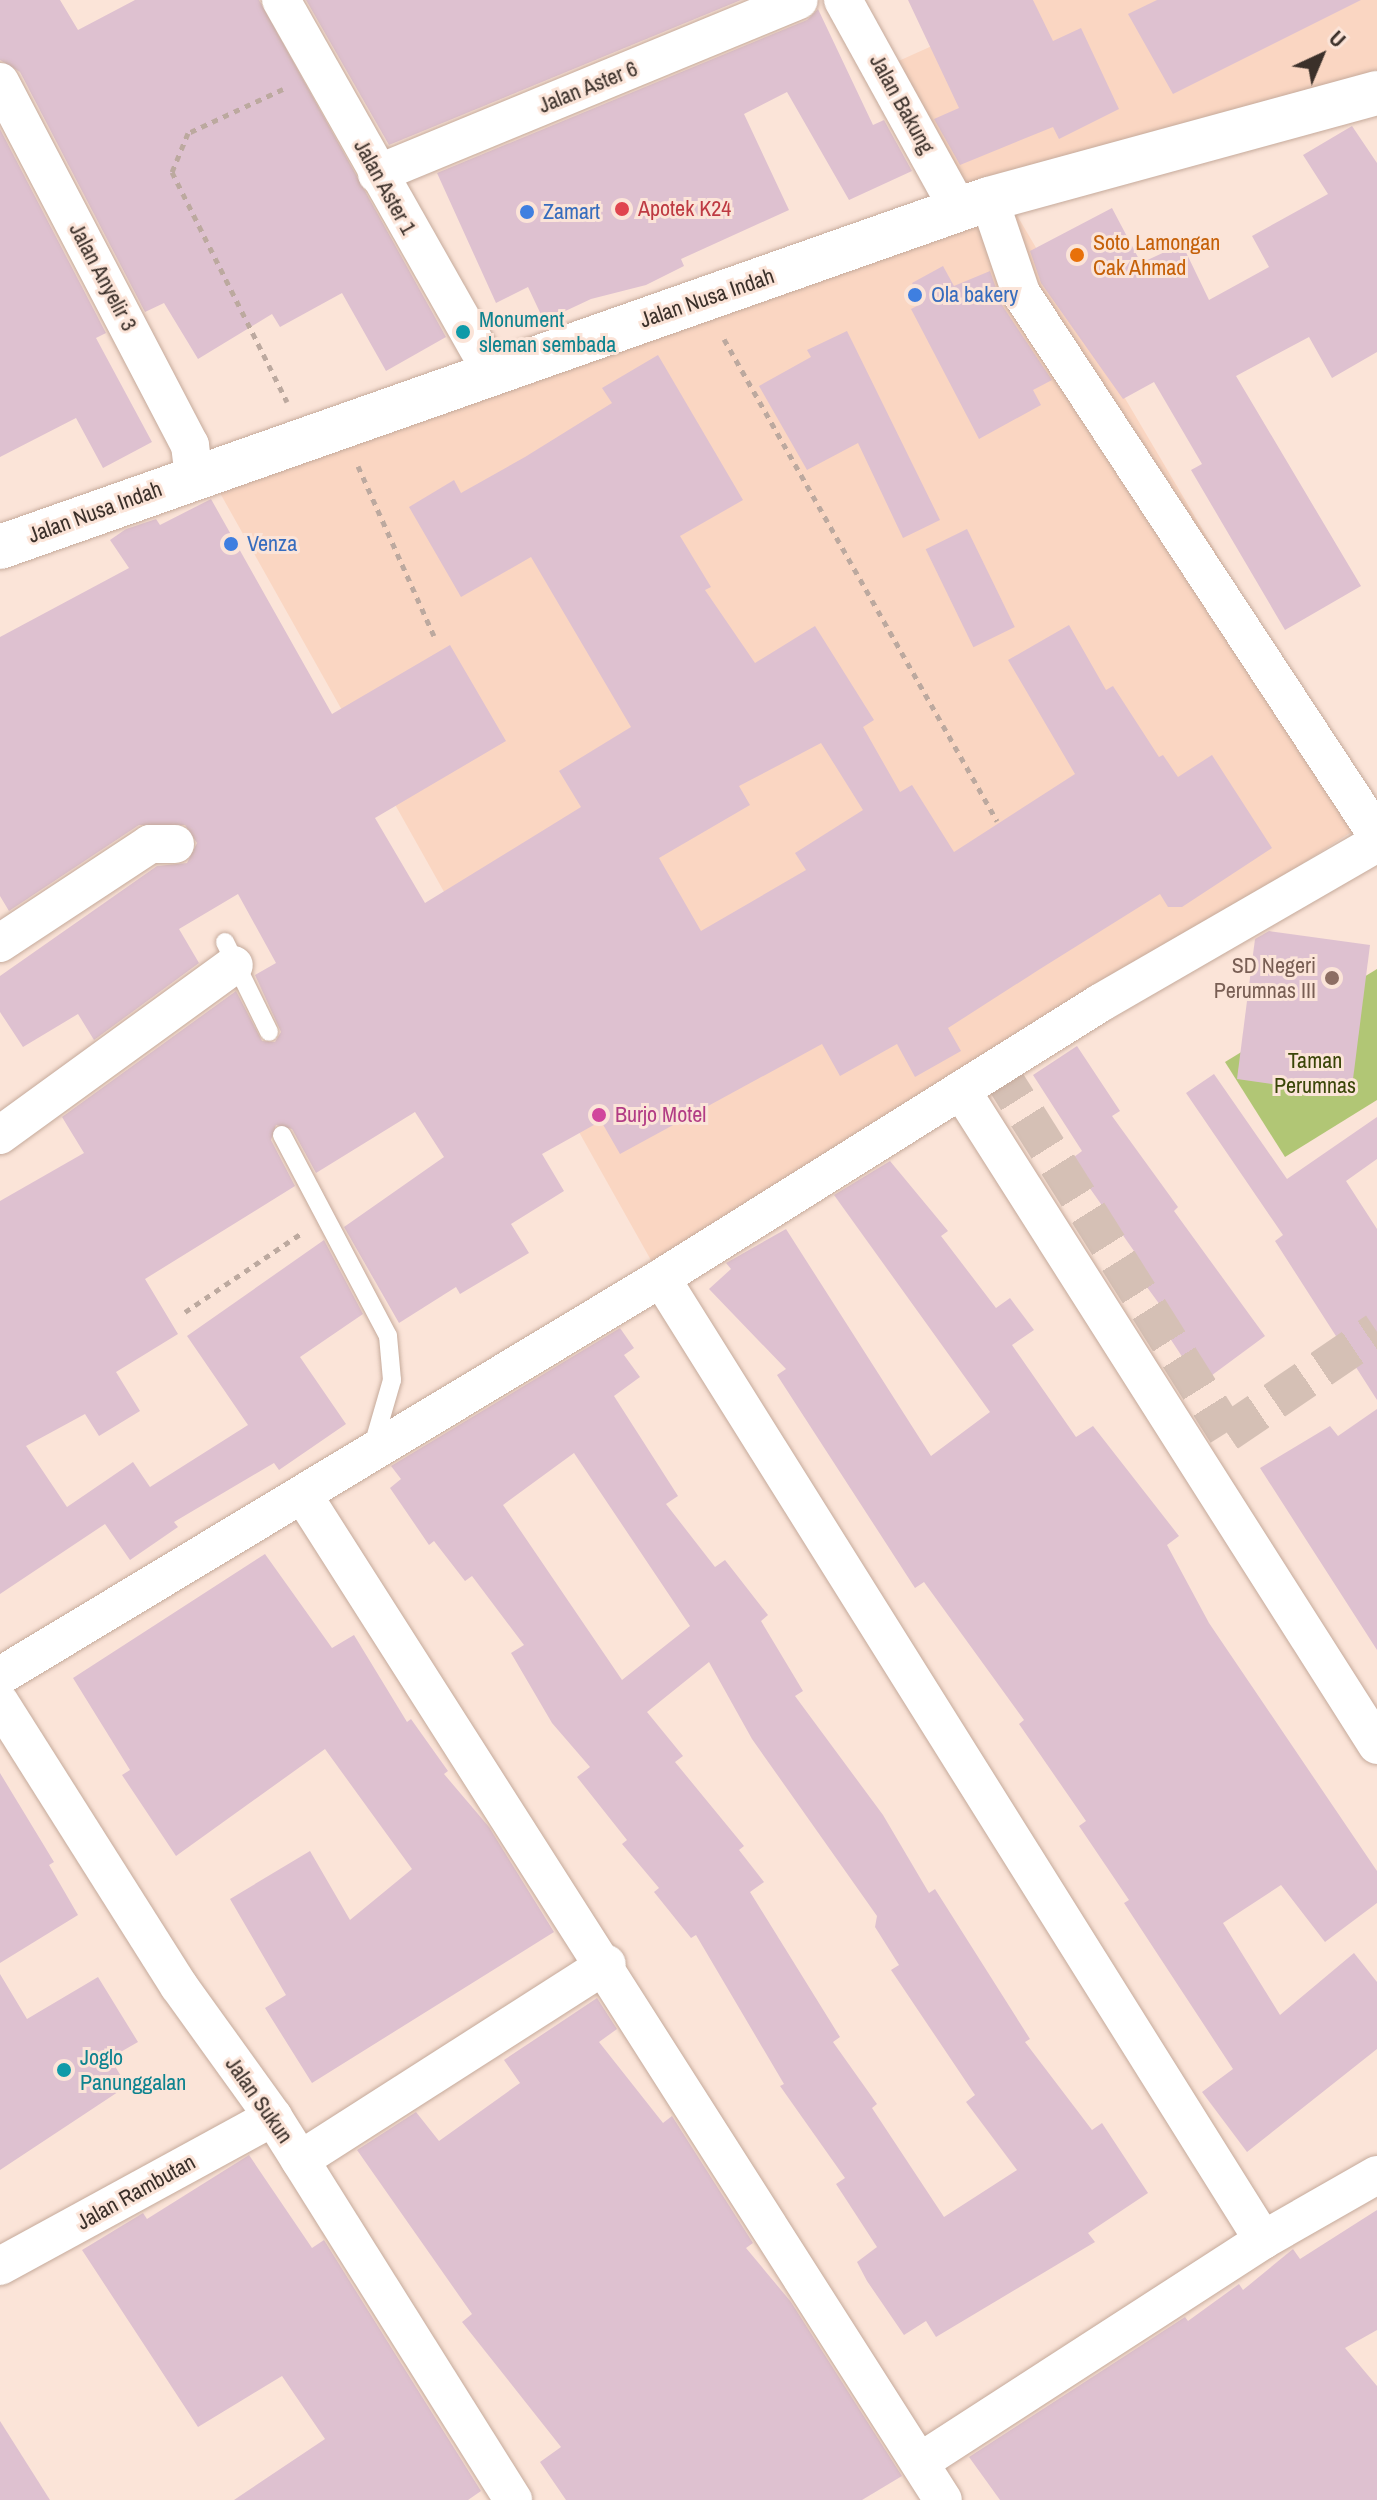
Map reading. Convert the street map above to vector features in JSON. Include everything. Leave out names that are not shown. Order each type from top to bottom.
[{"type":"main road","name":"Jalan Nusa Indah","points":[[2,538],[194,477],[974,204],[1377,93]]},
{"type":"street","name":"Jalan Aster 6","points":[[377,174],[799,0]]},
{"type":"street","name":"Jalan Bakung","points":[[843,0],[974,204],[1021,293],[1377,835]]},
{"type":"street","name":"Jalan Aster 1","points":[[295,4],[319,68],[492,373]]},
{"type":"street","name":"Jalan Anyelir 3","points":[[0,82],[190,445],[194,477]]},
{"type":"street","points":[[0,1676],[661,1278],[961,1090],[1377,843]]},
{"type":"street","points":[[3,934],[150,844],[175,844]]},
{"type":"street","points":[[0,1135],[230,953]]},
{"type":"street","points":[[961,1090],[1377,1745]]},
{"type":"street","points":[[661,1278],[1263,2240]]},
{"type":"street","points":[[303,1495],[607,1964],[943,2500]]},
{"type":"street","name":"Jalan Sukun","points":[[0,1703],[179,1986],[273,2117],[513,2500]]},
{"type":"street","points":[[300,2160],[607,1964]]},
{"type":"street","name":"Jalan Rambutan","points":[[0,2266],[273,2117]]},
{"type":"street","points":[[920,2462],[1263,2240],[1377,2175]]},
{"type":"lane","points":[[230,953],[269,1032]]},
{"type":"lane","points":[[282,1135],[388,1336],[392,1380],[370,1455]]},
{"type":"path","points":[[319,68],[188,133],[172,172],[323,432],[434,636]]},
{"type":"path","points":[[701,300],[997,821]]},
{"type":"path","points":[[185,1312],[324,1218]]},
{"type":"shaded area","points":[[1034,0],[1377,0],[1377,98],[1009,202],[1373,818],[661,1278],[211,477],[960,194],[883,68]]},
{"type":"green space","name":"Taman Perumnas","points":[[1377,969],[1377,1100],[1285,1157],[1225,1062]]},
{"type":"building","points":[[0,0],[60,0],[78,30],[135,0],[259,0],[446,337],[386,371],[342,293],[280,327],[272,314],[198,359],[164,303],[145,312],[20,72],[0,60]]},
{"type":"building","points":[[306,0],[741,0],[389,145]]},
{"type":"building","points":[[908,0],[1033,0],[1053,41],[1081,28],[1119,109],[1059,139],[1053,127],[960,165],[934,119],[959,108]]},
{"type":"building","points":[[1157,0],[1361,0],[1173,94],[1128,14]]},
{"type":"building","points":[[818,9],[873,125],[884,120],[912,171],[849,200],[787,92],[744,114],[789,210],[681,259],[684,266],[646,285],[591,299],[544,321],[528,287],[496,303],[437,173],[807,20]]},
{"type":"building","points":[[1352,126],[1377,163],[1377,352],[1332,378],[1309,337],[1236,376],[1361,586],[1285,630],[1191,470],[1202,464],[1154,382],[1123,399],[1041,283],[1030,251],[1112,208],[1141,263],[1182,244],[1209,300],[1269,267],[1252,236],[1328,194],[1303,155]]},
{"type":"building","points":[[0,129],[106,333],[96,338],[152,442],[103,468],[76,418],[0,457]]},
{"type":"building","points":[[943,266],[954,286],[990,271],[1002,305],[1052,380],[1033,390],[1041,405],[979,439],[911,309],[923,303],[912,283]]},
{"type":"building","points":[[847,331],[940,520],[903,538],[858,443],[807,470],[759,386],[811,357],[807,350]]},
{"type":"building","points":[[658,355],[743,500],[680,536],[711,587],[705,590],[755,663],[815,626],[874,720],[863,727],[900,792],[912,785],[954,852],[1075,774],[1008,660],[1069,625],[1106,690],[1113,686],[1159,757],[1163,755],[1178,777],[1212,755],[1272,848],[1182,907],[1168,907],[1160,894],[948,1028],[961,1051],[915,1077],[897,1044],[840,1076],[822,1044],[620,1154],[601,1121],[542,1154],[564,1191],[511,1224],[529,1253],[460,1294],[456,1287],[399,1323],[344,1227],[444,1157],[415,1112],[316,1173],[292,1129],[276,1125],[271,1140],[295,1186],[145,1279],[178,1334],[116,1372],[140,1411],[99,1436],[85,1414],[26,1446],[67,1507],[133,1462],[150,1487],[248,1425],[187,1336],[324,1240],[363,1314],[300,1357],[346,1424],[279,1470],[274,1463],[174,1522],[178,1527],[130,1560],[105,1524],[0,1594],[0,1201],[84,1153],[62,1117],[236,991],[262,1041],[275,1042],[281,1032],[255,975],[276,963],[238,894],[179,929],[199,963],[94,1040],[78,1014],[23,1047],[0,1012],[0,976],[157,866],[187,863],[197,843],[185,825],[139,825],[9,911],[0,896],[0,637],[129,568],[110,540],[126,529],[156,519],[160,525],[211,499],[332,714],[450,645],[506,741],[375,818],[425,903],[581,807],[559,771],[631,727],[531,557],[461,597],[409,507],[454,480],[461,493],[525,457],[612,403],[602,388]],"holes":[[[821,743],[863,810],[795,853],[806,870],[701,931],[659,858],[750,805],[739,786]]]},
{"type":"building","points":[[967,529],[1015,627],[973,647],[926,549]]},
{"type":"building","points":[[1269,931],[1370,945],[1351,1095],[1237,1079],[1255,939]]},
{"type":"building","points":[[1077,1046],[1120,1111],[1112,1116],[1178,1207],[1174,1211],[1265,1336],[1200,1384],[1162,1326],[1171,1320],[1125,1257],[1134,1251],[1070,1160],[1082,1151],[1033,1075]]},
{"type":"building","points":[[1214,1074],[1287,1179],[1377,1117],[1377,1159],[1346,1181],[1377,1229],[1377,1400],[1275,1241],[1283,1235],[1186,1093]]},
{"type":"building","points":[[890,1161],[948,1231],[941,1236],[996,1308],[1010,1298],[1034,1330],[1012,1345],[1076,1437],[1093,1426],[1179,1536],[1167,1545],[1209,1623],[1377,1871],[1377,1903],[1325,1942],[1281,1885],[1223,1923],[1280,2015],[1354,1953],[1377,1982],[1377,2049],[1247,2152],[1202,2092],[1233,2069],[1124,1903],[1129,1900],[1079,1826],[1086,1821],[1019,1724],[1024,1720],[924,1582],[915,1588],[777,1375],[786,1369],[709,1289],[731,1269],[726,1263],[786,1229],[931,1456],[990,1412],[834,1195]]},
{"type":"building","points":[[620,1328],[634,1348],[624,1355],[640,1377],[614,1396],[678,1496],[666,1504],[715,1567],[725,1560],[768,1615],[761,1621],[803,1691],[795,1696],[883,1815],[929,1893],[935,1889],[1030,2039],[1025,2042],[1092,2130],[1102,2123],[1148,2193],[1088,2233],[1095,2242],[936,2337],[926,2321],[904,2335],[857,2262],[877,2247],[836,2184],[845,2178],[780,2086],[784,2084],[696,1935],[691,1938],[654,1892],[659,1888],[622,1844],[627,1840],[577,1777],[590,1767],[552,1723],[511,1653],[524,1645],[472,1576],[465,1581],[434,1541],[429,1545],[390,1488],[401,1479],[391,1466]],"holes":[[[574,1453],[690,1626],[622,1680],[503,1505]],[[709,1662],[752,1739],[877,1916],[875,1927],[899,1965],[891,1970],[975,2095],[966,2102],[1017,2170],[944,2217],[872,2108],[877,2104],[833,2042],[840,2037],[750,1892],[764,1882],[739,1850],[744,1846],[675,1762],[683,1756],[647,1712]]]},
{"type":"building","points":[[1377,1409],[1377,1650],[1260,1468],[1330,1426],[1338,1436]]},
{"type":"building","points":[[265,1554],[332,1648],[354,1635],[407,1722],[411,1719],[448,1771],[444,1774],[489,1827],[554,1932],[312,2083],[265,2008],[286,1995],[230,1899],[310,1851],[350,1920],[412,1869],[325,1749],[176,1856],[122,1775],[130,1770],[73,1678]]},
{"type":"building","points":[[0,1773],[54,1862],[49,1865],[78,1915],[0,1963]]},
{"type":"building","points":[[0,1974],[27,2019],[98,1977],[138,2042],[110,2058],[127,2086],[0,2170]]},
{"type":"building","points":[[597,1998],[617,2029],[599,2042],[663,2123],[672,2116],[753,2243],[746,2248],[791,2302],[902,2476],[862,2500],[566,2500],[540,2462],[561,2447],[462,2322],[472,2314],[357,2150],[416,2112],[439,2141],[520,2083],[504,2060]]},
{"type":"building","points":[[249,2155],[312,2248],[324,2240],[481,2491],[468,2500],[234,2500],[325,2439],[282,2376],[198,2427],[82,2250],[143,2213],[147,2219]]},
{"type":"building","points":[[1377,2210],[1377,2330],[1345,2348],[1377,2386],[1377,2500],[1000,2500],[969,2457],[1185,2317],[1188,2321],[1239,2284],[1243,2290],[1293,2249],[1300,2259]]},
{"type":"building","points":[[0,2421],[50,2500],[0,2500]]},
{"type":"tunnel","points":[[997,1068],[1227,1433],[1377,1331]]},
{"type":"place","name":"Apotek K24","points":[[622,209]]},
{"type":"place","name":"Zamart","points":[[527,212]]},
{"type":"place","name":"Soto Lamongan Cak Ahmad","points":[[1077,255]]},
{"type":"place","name":"Ola bakery","points":[[915,295]]},
{"type":"place","name":"Monument sleman sembada","points":[[463,332]]},
{"type":"place","name":"Venza","points":[[231,544]]},
{"type":"place","name":"SD Negeri Perumnas III","points":[[1332,978]]},
{"type":"place","name":"Burjo Motel","points":[[599,1115]]},
{"type":"place","name":"Joglo Panunggalan","points":[[64,2070]]}]
